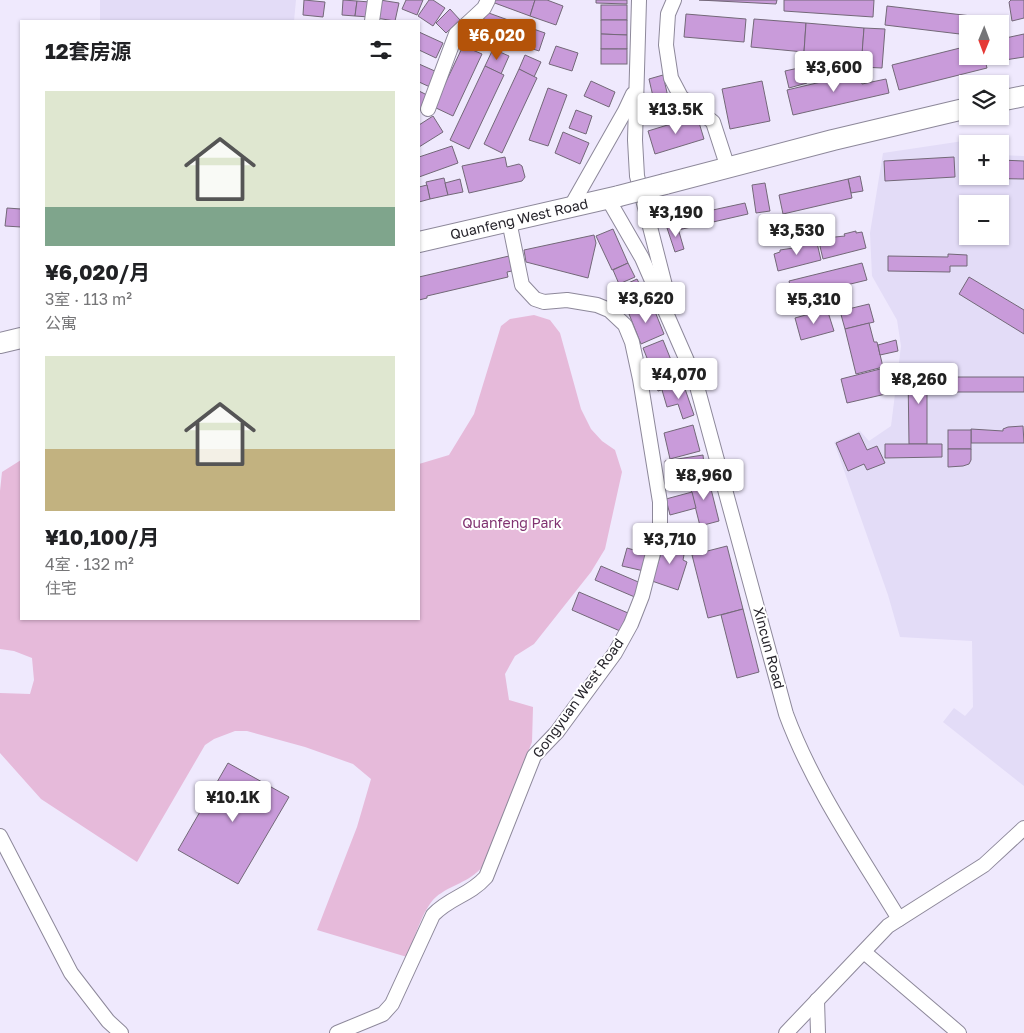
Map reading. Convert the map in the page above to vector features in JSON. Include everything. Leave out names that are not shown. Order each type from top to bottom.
[{"type":"highway","points":[[1009,99],[1024,96]]},
{"type":"highway","name":"Quanfeng West Road","points":[[420,242],[570,208],[833,140],[959,110]]},
{"type":"highway","points":[[0,343],[20,338]]},
{"type":"street","points":[[372,20],[375,0]]},
{"type":"street","points":[[428,109],[456,34],[484,8],[488,0]]},
{"type":"street","name":"Xincun Road","points":[[639,0],[635,140],[637,176],[663,282],[685,358]]},
{"type":"street","points":[[674,0],[668,14],[666,45],[671,78],[681,97],[713,122],[728,168]]},
{"type":"street","points":[[570,208],[625,111],[636,81]]},
{"type":"street","name":"Xincun Road","points":[[613,197],[642,258],[697,388],[786,714],[795,738],[803,758],[899,919]]},
{"type":"street","name":"Gongyuan West Road","points":[[337,1033],[384,1014],[392,1004],[433,915],[443,904],[476,888],[486,877],[534,756],[557,732],[615,653],[631,624],[642,596],[660,526],[660,502],[640,380],[632,342],[625,325],[609,310],[597,305],[567,300],[544,302],[531,296],[522,285],[509,221]]},
{"type":"street","points":[[786,1033],[888,926],[984,865],[1024,828]]},
{"type":"street","points":[[0,836],[71,972],[108,1021],[121,1033]]},
{"type":"street","points":[[864,952],[959,1033]]},
{"type":"street","points":[[817,1000],[818,1033]]},
{"type":"shaded area","points":[[100,0],[296,0],[294,20],[100,20]]},
{"type":"shaded area","points":[[959,142],[959,185],[1009,185],[1009,155],[1024,156],[1024,786],[943,722],[954,708],[965,716],[973,707],[972,641],[900,637],[888,595],[834,442],[860,431],[869,441],[891,426],[901,346],[897,320],[872,276],[870,233],[883,153]]},
{"type":"green space","name":"Quanfeng Park","points":[[534,315],[550,320],[560,333],[581,409],[591,429],[602,441],[615,450],[622,472],[605,549],[591,572],[534,644],[515,656],[505,674],[509,700],[533,707],[532,742],[482,867],[472,876],[442,893],[431,902],[423,916],[407,957],[317,930],[357,827],[371,779],[353,764],[305,747],[247,731],[235,731],[214,739],[205,745],[137,862],[41,799],[0,753],[0,693],[30,694],[34,680],[32,658],[14,651],[0,649],[0,491],[2,472],[20,461],[20,620],[420,620],[420,464],[449,455],[474,414],[501,326],[510,319]]},
{"type":"building","points":[[304,0],[325,2],[323,17],[303,15]]},
{"type":"building","points":[[343,0],[357,1],[355,16],[342,15]]},
{"type":"building","points":[[380,0],[399,3],[395,20],[376,18]]},
{"type":"building","points":[[406,0],[423,0],[417,15],[402,9]]},
{"type":"building","points":[[429,0],[433,0],[445,8],[433,26],[418,16]]},
{"type":"building","points":[[492,0],[535,0],[530,16],[492,2]]},
{"type":"building","points":[[535,0],[547,0],[563,6],[556,25],[530,16]]},
{"type":"building","points":[[596,0],[627,0],[627,4],[596,3]]},
{"type":"building","points":[[699,0],[777,0],[776,4]]},
{"type":"building","points":[[784,0],[874,0],[873,17],[784,11]]},
{"type":"building","points":[[1011,0],[1024,0],[1024,18],[1012,21],[1009,2]]},
{"type":"building","points":[[357,1],[370,2],[369,17],[355,16]]},
{"type":"building","points":[[601,5],[627,5],[627,20],[601,20]]},
{"type":"building","points":[[887,6],[963,15],[959,15],[959,34],[885,25]]},
{"type":"building","points":[[450,9],[460,20],[446,33],[436,23]]},
{"type":"building","points":[[486,12],[522,25],[515,43],[480,30]]},
{"type":"building","points":[[686,14],[746,19],[744,42],[684,37]]},
{"type":"building","points":[[754,19],[806,23],[804,52],[751,47]]},
{"type":"building","points":[[601,20],[627,20],[627,35],[601,34]]},
{"type":"building","points":[[806,23],[864,28],[862,57],[804,52]]},
{"type":"building","points":[[522,25],[545,33],[539,51],[515,43]]},
{"type":"building","points":[[864,28],[885,29],[882,68],[861,67]]},
{"type":"building","points":[[420,32],[443,43],[436,58],[420,50]]},
{"type":"building","points":[[601,34],[627,35],[627,49],[601,49]]},
{"type":"building","points":[[1024,34],[1024,57],[1009,59],[1009,37]]},
{"type":"building","points":[[463,46],[482,54],[453,116],[434,107]]},
{"type":"building","points":[[556,46],[578,53],[572,71],[549,64]]},
{"type":"building","points":[[959,48],[959,65],[986,65],[987,68],[899,90],[892,65]]},
{"type":"building","points":[[493,49],[509,56],[501,74],[485,66]]},
{"type":"building","points":[[601,49],[627,49],[627,64],[601,64]]},
{"type":"building","points":[[525,55],[541,62],[534,77],[519,69]]},
{"type":"building","points":[[420,64],[437,72],[430,87],[420,82]]},
{"type":"building","points":[[485,66],[504,75],[469,149],[450,140]]},
{"type":"building","points":[[803,67],[807,83],[789,88],[785,71]]},
{"type":"building","points":[[519,69],[537,78],[502,153],[484,144]]},
{"type":"building","points":[[855,74],[857,80],[861,79],[862,84],[886,79],[889,93],[793,115],[787,90]]},
{"type":"building","points":[[663,75],[668,97],[654,101],[649,79]]},
{"type":"building","points":[[591,81],[615,92],[609,107],[584,96]]},
{"type":"building","points":[[762,81],[770,121],[730,129],[722,89]]},
{"type":"building","points":[[548,88],[567,95],[548,146],[529,140]]},
{"type":"building","points":[[420,92],[427,95],[420,110]]},
{"type":"building","points":[[672,101],[675,116],[651,121],[648,107]]},
{"type":"building","points":[[576,110],[592,116],[586,134],[569,128]]},
{"type":"building","points":[[433,116],[443,132],[420,146],[420,124]]},
{"type":"building","points":[[697,116],[704,139],[655,154],[648,131]]},
{"type":"building","points":[[563,132],[589,143],[580,164],[555,153]]},
{"type":"building","points":[[452,146],[458,163],[420,177],[420,157]]},
{"type":"building","points":[[505,157],[507,167],[519,164],[522,166],[525,177],[522,181],[469,193],[462,166]]},
{"type":"building","points":[[954,157],[955,177],[885,181],[884,161]]},
{"type":"building","points":[[1009,160],[1024,161],[1024,179],[1009,179]]},
{"type":"building","points":[[860,176],[863,191],[851,193],[848,179]]},
{"type":"building","points":[[444,178],[448,195],[430,199],[426,182]]},
{"type":"building","points":[[460,179],[463,192],[448,195],[445,183]]},
{"type":"building","points":[[848,179],[852,198],[783,214],[779,195]]},
{"type":"building","points":[[765,183],[770,211],[756,213],[752,185]]},
{"type":"building","points":[[427,185],[430,199],[420,202],[420,187]]},
{"type":"building","points":[[745,203],[748,214],[678,230],[676,218]]},
{"type":"building","points":[[7,208],[20,209],[20,227],[5,226]]},
{"type":"building","points":[[677,225],[684,249],[675,252],[667,228]]},
{"type":"building","points":[[613,229],[628,263],[612,270],[596,236]]},
{"type":"building","points":[[856,231],[856,233],[862,232],[866,248],[823,259],[819,242],[826,240],[825,238],[845,236],[844,234]]},
{"type":"building","points":[[594,235],[596,243],[588,278],[526,262],[524,250]]},
{"type":"building","points":[[811,242],[811,244],[817,243],[821,260],[778,271],[774,254],[780,252],[780,250],[800,247],[799,245]]},
{"type":"building","points":[[948,254],[967,255],[967,266],[950,266],[950,272],[888,271],[888,256],[948,257]]},
{"type":"building","points":[[509,256],[512,271],[507,272],[508,277],[427,296],[427,298],[420,300],[420,277]]},
{"type":"building","points":[[628,263],[635,277],[619,284],[613,270]]},
{"type":"building","points":[[862,263],[867,280],[793,298],[789,281]]},
{"type":"building","points":[[969,277],[1024,310],[1024,334],[959,294]]},
{"type":"building","points":[[637,279],[646,297],[621,308],[613,290]]},
{"type":"building","points":[[652,304],[664,334],[641,344],[629,314]]},
{"type":"building","points":[[869,304],[874,322],[845,329],[840,311]]},
{"type":"building","points":[[827,309],[834,331],[801,340],[795,318]]},
{"type":"building","points":[[869,323],[874,342],[877,342],[883,367],[856,374],[845,329]]},
{"type":"building","points":[[663,340],[671,360],[651,368],[643,348]]},
{"type":"building","points":[[896,340],[898,351],[880,355],[878,345]]},
{"type":"building","points":[[678,366],[683,383],[658,391],[652,374]]},
{"type":"building","points":[[884,368],[890,393],[847,403],[841,379]]},
{"type":"building","points":[[908,373],[939,373],[939,386],[927,386],[927,444],[909,444]]},
{"type":"building","points":[[945,377],[1024,377],[1024,392],[945,392]]},
{"type":"building","points":[[683,383],[694,415],[683,419],[678,404],[667,407],[662,390]]},
{"type":"building","points":[[693,425],[700,451],[670,459],[664,433]]},
{"type":"building","points":[[1023,426],[1024,443],[971,443],[971,429],[1003,431],[1003,429],[1008,427]]},
{"type":"building","points":[[948,430],[971,430],[971,449],[948,449]]},
{"type":"building","points":[[859,433],[867,450],[877,446],[885,463],[867,470],[864,464],[848,471],[836,443]]},
{"type":"building","points":[[885,444],[942,444],[942,457],[885,458]]},
{"type":"building","points":[[948,449],[971,449],[969,464],[948,467]]},
{"type":"building","points":[[703,455],[705,474],[668,479],[665,461]]},
{"type":"building","points":[[708,477],[719,521],[700,526],[689,482]]},
{"type":"building","points":[[692,492],[696,508],[670,515],[666,499]]},
{"type":"building","points":[[639,528],[654,531],[644,571],[622,566],[627,548],[634,550]]},
{"type":"building","points":[[667,535],[678,538],[676,543],[680,544],[679,548],[683,550],[681,554],[684,555],[683,560],[687,562],[678,590],[652,581]]},
{"type":"building","points":[[727,546],[743,609],[708,618],[692,555]]},
{"type":"building","points":[[601,566],[643,584],[637,598],[595,580]]},
{"type":"building","points":[[579,592],[628,613],[620,631],[572,610]]},
{"type":"building","points":[[743,609],[759,672],[737,678],[721,615]]},
{"type":"building","points":[[228,763],[289,797],[238,884],[178,850]]}]
